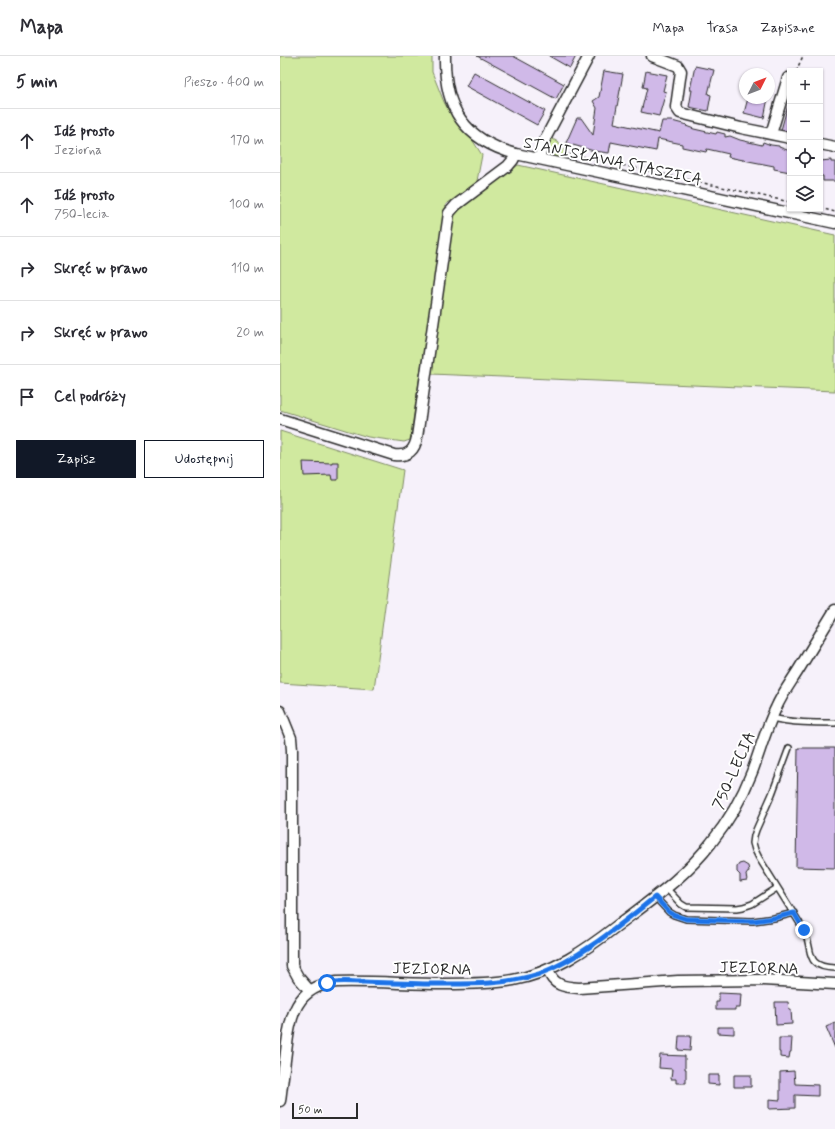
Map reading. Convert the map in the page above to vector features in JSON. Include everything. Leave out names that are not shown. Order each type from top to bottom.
[{"type":"street","name":"STANISŁAWA STASZICA","points":[[445,56],[447,90],[452,104],[462,121],[486,143],[516,154],[835,223]]},
{"type":"street","points":[[540,159],[544,141],[589,56]]},
{"type":"street","points":[[652,56],[676,65],[681,69],[682,72],[676,107],[680,113],[787,137]]},
{"type":"street","points":[[771,134],[787,88]]},
{"type":"street","points":[[823,145],[835,148]]},
{"type":"street","points":[[280,419],[394,455],[403,456],[412,450],[415,446],[417,437],[449,213],[456,205],[508,166],[516,154]]},
{"type":"street","name":"750-LECIA","points":[[548,970],[585,950],[666,888],[704,852],[729,818],[742,794],[752,773],[777,706],[835,610]]},
{"type":"street","points":[[280,711],[291,738],[292,750],[292,966],[298,977],[310,991],[296,1007],[290,1022],[280,1101]]},
{"type":"street","name":"JEZIORNA","points":[[310,991],[327,983],[337,982],[448,984],[493,983],[522,978],[548,970],[551,977],[557,983],[566,987],[580,988],[678,981],[763,980],[835,984]]},
{"type":"lane","points":[[772,718],[788,722],[835,723]]},
{"type":"lane","points":[[789,748],[772,794],[754,836],[753,843],[761,862],[806,934],[809,951],[814,960],[821,966],[835,968]]},
{"type":"lane","points":[[666,888],[681,904],[686,907],[737,908],[752,904],[777,888]]},
{"type":"lane","points":[[655,897],[669,912],[686,919],[753,921],[794,913]]},
{"type":"path","points":[[796,68],[803,56]]},
{"type":"path","points":[[566,160],[568,154],[787,201]]},
{"type":"path","points":[[823,209],[835,212]]},
{"type":"green space","points":[[280,56],[432,56],[432,72],[444,102],[454,120],[473,141],[482,155],[476,186],[446,204],[410,440],[404,442],[368,437],[280,410]]},
{"type":"green space","points":[[551,138],[558,142],[565,152],[563,159],[555,157],[550,152],[549,142]]},
{"type":"green space","points":[[518,165],[835,235],[835,391],[431,374],[453,215]]},
{"type":"green space","points":[[280,431],[403,470],[374,689],[280,683]]},
{"type":"building","points":[[477,56],[513,56],[564,84],[556,99]]},
{"type":"building","points":[[549,56],[576,56],[570,68]]},
{"type":"building","points":[[695,66],[714,70],[708,94],[711,95],[708,111],[689,107],[692,90],[690,90]]},
{"type":"building","points":[[604,71],[623,74],[614,123],[659,133],[662,121],[672,121],[687,125],[686,126],[694,129],[716,134],[717,132],[725,134],[725,137],[730,136],[762,145],[763,142],[779,146],[787,150],[787,171],[774,169],[774,166],[728,157],[729,154],[707,149],[706,152],[682,147],[682,144],[658,139],[656,151],[611,142],[609,153],[594,151],[566,143],[577,118],[581,118],[593,135],[597,108],[593,101],[599,97]]},
{"type":"building","points":[[646,71],[667,75],[663,91],[666,92],[659,116],[641,112],[647,88],[643,87]]},
{"type":"building","points":[[474,72],[545,111],[537,125],[466,86]]},
{"type":"building","points":[[746,104],[767,104],[764,118],[744,113]]},
{"type":"building","points":[[787,109],[787,131],[781,130]]},
{"type":"building","points":[[831,160],[831,162],[835,162],[835,181],[823,181],[823,161]]},
{"type":"building","points":[[303,462],[338,462],[338,480],[332,480],[331,475],[304,476]]},
{"type":"building","points":[[798,748],[835,748],[835,868],[796,867]]},
{"type":"building","points":[[743,863],[748,866],[749,871],[746,875],[747,881],[740,882],[740,875],[737,872],[737,867],[739,864]]},
{"type":"building","points":[[719,993],[741,994],[740,1008],[735,1008],[735,1010],[716,1010],[716,1002],[719,1002]]},
{"type":"building","points":[[775,1002],[788,1002],[789,1010],[791,1010],[792,1024],[776,1025]]},
{"type":"building","points":[[835,1023],[835,1048],[826,1027]]},
{"type":"building","points":[[718,1027],[734,1027],[734,1034],[718,1033]]},
{"type":"building","points":[[679,1036],[691,1036],[690,1051],[678,1050]]},
{"type":"building","points":[[779,1038],[792,1038],[789,1058],[780,1057]]},
{"type":"building","points":[[660,1055],[685,1056],[686,1083],[676,1083],[676,1079],[671,1079],[672,1069],[659,1068]]},
{"type":"building","points":[[794,1071],[795,1084],[818,1085],[818,1096],[795,1095],[795,1108],[769,1109],[769,1099],[780,1100],[780,1072]]},
{"type":"building","points":[[708,1075],[719,1075],[719,1085],[708,1084]]},
{"type":"building","points":[[734,1075],[751,1075],[751,1087],[734,1087]]},
{"type":"route","points":[[327,983],[482,984],[503,982],[539,974],[557,966],[585,950],[655,897],[669,912],[681,918],[693,920],[753,921],[794,913],[804,930]]}]
